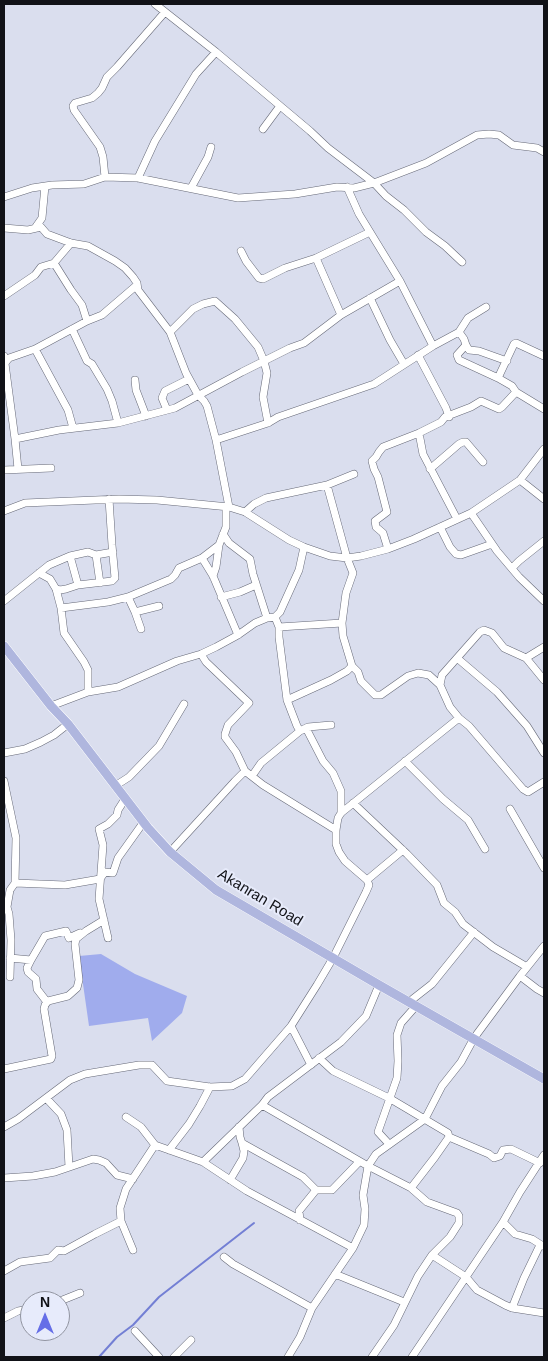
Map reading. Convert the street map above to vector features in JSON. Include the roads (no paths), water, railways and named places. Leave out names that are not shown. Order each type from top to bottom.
[{"type":"main road","name":"Akanran Road","points":[[4,646],[50,706],[68,724],[143,823],[170,852],[216,890],[252,913],[544,1079]]},
{"type":"street","points":[[155,4],[216,52],[328,148],[374,183],[426,232],[462,262]]},
{"type":"street","points":[[104,177],[103,157],[100,147],[73,106],[98,94],[107,77],[165,12]]},
{"type":"street","points":[[138,178],[155,141],[196,74],[216,52]]},
{"type":"street","points":[[263,129],[280,106]]},
{"type":"street","points":[[4,197],[32,188],[84,184],[104,177],[138,178],[238,198],[286,195],[337,187],[354,188],[374,183],[426,163],[478,134],[499,135],[513,145],[537,148],[544,152]]},
{"type":"street","points":[[191,188],[208,157],[211,147]]},
{"type":"street","points":[[364,186],[365,176]]},
{"type":"street","points":[[35,228],[42,218],[45,186]]},
{"type":"street","points":[[347,187],[359,214],[400,281],[432,346]]},
{"type":"street","points":[[4,228],[28,230],[41,227],[47,234],[88,246],[115,261],[133,277],[138,290],[170,332],[189,379],[207,406],[216,440],[228,507],[226,527],[219,545],[213,576]]},
{"type":"street","points":[[241,251],[259,278],[263,279],[285,268],[316,258],[370,232]]},
{"type":"street","points":[[4,296],[41,267],[54,262],[71,242]]},
{"type":"street","points":[[316,258],[341,315]]},
{"type":"street","points":[[54,262],[82,305],[87,321]]},
{"type":"street","points":[[15,439],[59,430],[118,423],[184,404],[264,361],[304,343],[341,315],[400,281]]},
{"type":"street","points":[[18,469],[5,379],[5,359],[35,348],[102,315],[137,285]]},
{"type":"street","points":[[370,298],[404,364]]},
{"type":"street","points":[[170,332],[193,309],[215,301],[235,319],[258,347],[264,361],[267,373],[263,397],[268,423]]},
{"type":"street","points":[[216,440],[374,384],[432,346],[459,332],[468,318],[486,307]]},
{"type":"street","points":[[72,329],[87,361],[92,364],[107,389],[118,423]]},
{"type":"street","points":[[459,332],[469,350],[479,351],[506,361]]},
{"type":"street","points":[[498,378],[512,345],[516,343],[544,356]]},
{"type":"street","points":[[466,345],[457,355],[459,360],[512,386],[516,392],[544,409]]},
{"type":"street","points":[[35,348],[68,410],[73,428]]},
{"type":"street","points":[[418,355],[449,417]]},
{"type":"street","points":[[167,410],[162,398],[166,390],[189,379]]},
{"type":"street","points":[[135,380],[136,390],[146,416]]},
{"type":"street","points":[[388,549],[383,533],[376,527],[375,521],[387,512],[372,461],[383,447],[419,433],[441,422],[445,417],[472,407],[481,401],[499,409],[516,392]]},
{"type":"street","points":[[419,433],[423,454],[457,519]]},
{"type":"street","points":[[430,469],[463,442],[466,442],[483,462]]},
{"type":"street","points":[[4,511],[25,503],[109,499],[157,500],[228,507],[245,512],[289,540],[304,547],[330,556],[347,558],[388,549],[471,513],[520,480],[544,450]]},
{"type":"street","points":[[4,470],[51,468]]},
{"type":"street","points":[[245,512],[254,504],[266,498],[327,485],[354,474]]},
{"type":"street","points":[[520,480],[544,499]]},
{"type":"street","points":[[327,485],[347,558],[353,573],[346,594],[342,623],[343,636],[352,666],[358,672],[361,681],[375,695],[380,696],[408,676],[418,672],[429,675],[440,685],[450,707],[459,718],[469,726],[523,789],[528,792],[544,782]]},
{"type":"street","points":[[56,588],[60,590],[78,585],[112,581],[115,578],[109,499]]},
{"type":"street","points":[[471,513],[492,544],[519,577],[544,601]]},
{"type":"street","points":[[440,527],[450,547],[456,554],[461,556],[492,544]]},
{"type":"street","points":[[223,534],[229,542],[250,558],[256,585],[271,618],[279,627],[287,700],[297,726],[303,729],[317,746],[323,761],[334,773],[341,791],[341,813]]},
{"type":"street","points":[[512,568],[544,541]]},
{"type":"street","points":[[61,608],[108,602],[128,597],[171,578],[179,568],[202,558],[219,545]]},
{"type":"street","points":[[50,706],[88,692],[118,687],[177,661],[201,654],[238,635],[255,623],[271,618],[280,612],[299,570],[304,547]]},
{"type":"street","points":[[4,601],[49,565],[70,556],[88,552],[96,555],[113,552]]},
{"type":"street","points":[[96,555],[100,583]]},
{"type":"street","points":[[70,556],[78,585]]},
{"type":"street","points":[[202,558],[213,576],[238,635]]},
{"type":"street","points":[[40,573],[50,579],[56,588],[64,633],[88,670],[88,692]]},
{"type":"street","points":[[221,597],[256,585]]},
{"type":"street","points":[[128,597],[141,629]]},
{"type":"street","points":[[135,612],[159,606]]},
{"type":"street","points":[[279,627],[342,623]]},
{"type":"street","points":[[440,685],[442,675],[480,632],[484,630],[492,633],[504,648],[526,658],[544,680]]},
{"type":"street","points":[[526,658],[544,647]]},
{"type":"street","points":[[201,654],[206,662],[248,703],[228,726],[225,737],[249,773],[263,785],[336,830]]},
{"type":"street","points":[[457,658],[497,692],[527,726],[544,753]]},
{"type":"street","points":[[287,700],[331,680],[352,666]]},
{"type":"street","points":[[115,786],[129,777],[159,746],[184,704]]},
{"type":"street","points":[[4,1127],[18,1119],[70,1080],[85,1074],[139,1065],[152,1065],[167,1081],[210,1086],[232,1086],[245,1080],[291,1026],[334,958],[369,885],[367,880],[345,861],[336,844],[338,818],[353,803],[459,718]]},
{"type":"street","points":[[4,753],[25,749],[41,742],[68,724]]},
{"type":"street","points":[[170,852],[249,773],[303,729],[321,725],[332,726]]},
{"type":"street","points":[[405,761],[443,799],[468,820],[485,849]]},
{"type":"street","points":[[4,781],[16,838],[15,883],[10,890],[7,907],[11,940],[10,977]]},
{"type":"street","points":[[108,938],[100,899],[102,845],[99,829],[118,815],[118,810],[125,799]]},
{"type":"street","points":[[353,803],[437,885],[444,903],[455,912],[463,924],[494,947],[527,967]]},
{"type":"street","points":[[510,809],[544,868]]},
{"type":"street","points":[[100,879],[104,872],[113,873],[118,858],[143,823]]},
{"type":"street","points":[[367,880],[403,850]]},
{"type":"street","points":[[15,883],[65,885],[100,879]]},
{"type":"street","points":[[4,1069],[51,1059],[45,1005],[47,1002],[68,996],[77,988],[79,980],[76,939],[104,920]]},
{"type":"street","points":[[47,1002],[37,989],[36,979],[28,972],[27,968],[31,960],[46,936],[66,930],[69,938],[86,931]]},
{"type":"street","points":[[389,1144],[378,1132],[397,1078],[396,1035],[412,1004],[432,984],[474,932]]},
{"type":"street","points":[[288,1357],[300,1337],[312,1308],[353,1248],[364,1225],[365,1209],[363,1195],[368,1166],[376,1154],[425,1119],[442,1086],[461,1062],[474,1038],[544,946]]},
{"type":"street","points":[[10,958],[31,960]]},
{"type":"street","points":[[520,976],[544,993]]},
{"type":"street","points":[[203,1162],[268,1097],[341,1042],[366,1016],[379,985]]},
{"type":"street","points":[[291,1026],[311,1065]]},
{"type":"street","points":[[319,1058],[333,1071],[389,1098],[448,1133],[449,1137],[489,1154],[494,1158],[500,1156],[502,1150],[511,1149],[540,1163]]},
{"type":"street","points":[[169,1150],[189,1124],[210,1086]]},
{"type":"street","points":[[46,1098],[61,1114],[67,1130],[69,1168]]},
{"type":"street","points":[[262,1105],[359,1162],[411,1188],[427,1202],[457,1213],[459,1216],[459,1223],[450,1237],[432,1255],[418,1276],[394,1325],[372,1357]]},
{"type":"street","points":[[126,1117],[140,1127],[156,1145],[203,1162],[230,1180],[353,1248]]},
{"type":"street","points":[[230,1180],[243,1158],[244,1152],[239,1127]]},
{"type":"street","points":[[411,1188],[449,1137]]},
{"type":"street","points":[[242,1143],[303,1177],[316,1190],[332,1190],[359,1162]]},
{"type":"street","points":[[134,1250],[120,1221],[120,1208],[126,1189],[156,1145]]},
{"type":"street","points":[[412,1357],[503,1222],[544,1154]]},
{"type":"street","points":[[4,1178],[48,1174],[93,1159],[106,1163],[117,1175],[133,1179]]},
{"type":"street","points":[[300,1220],[299,1211],[316,1190]]},
{"type":"street","points":[[4,1271],[20,1262],[50,1258],[58,1250],[64,1251],[120,1221]]},
{"type":"street","points":[[503,1222],[515,1234],[542,1245],[524,1278],[512,1308]]},
{"type":"street","points":[[432,1255],[466,1277],[477,1290],[512,1308],[544,1313]]},
{"type":"street","points":[[224,1257],[233,1264],[312,1308]]},
{"type":"street","points":[[335,1274],[404,1302]]},
{"type":"street","points":[[70,1297],[80,1293]]},
{"type":"street","points":[[4,1318],[20,1311]]},
{"type":"street","points":[[135,1330],[159,1357]]},
{"type":"street","points":[[174,1357],[191,1340]]},
{"type":"waterway","points":[[99,1357],[159,1297],[254,1223]]}]
